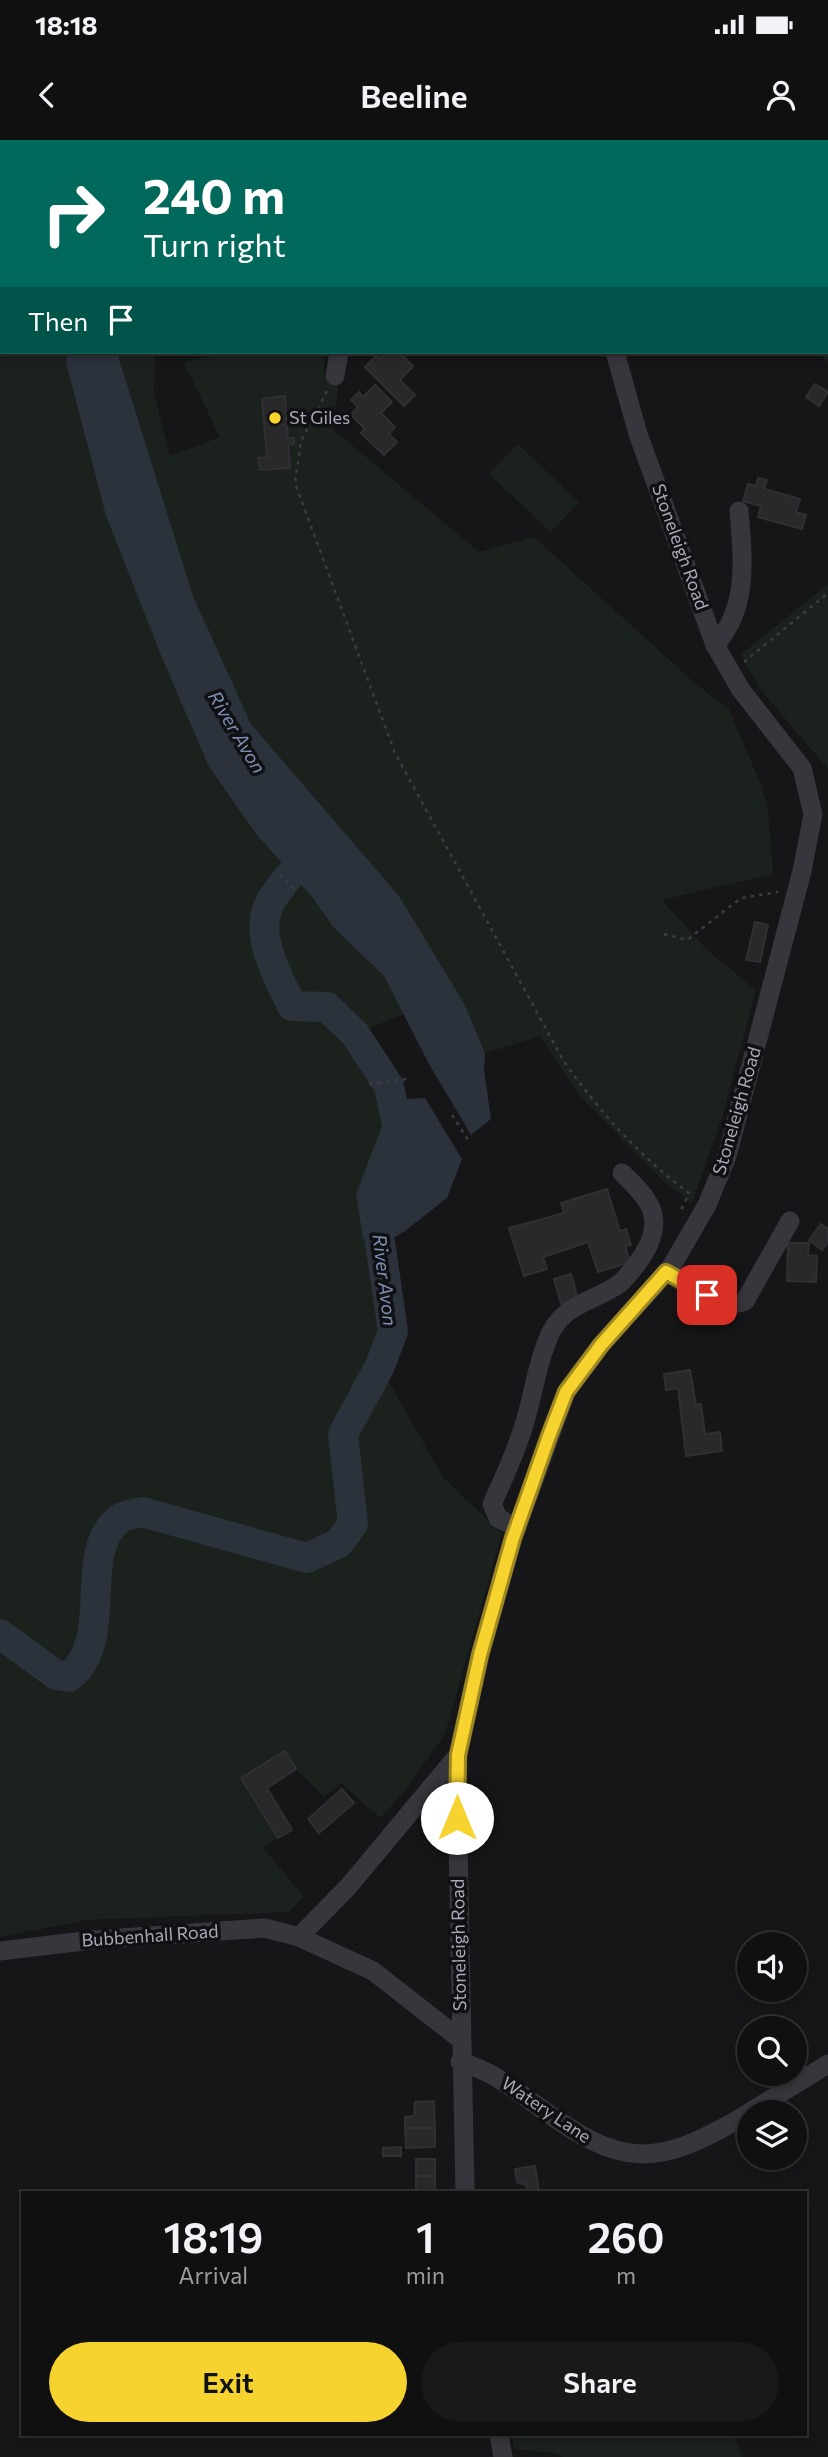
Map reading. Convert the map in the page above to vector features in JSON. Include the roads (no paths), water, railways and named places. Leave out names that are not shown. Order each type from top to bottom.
[{"type":"street","points":[[335,376],[339,354]]},
{"type":"street","name":"Stoneleigh Road","points":[[465,2191],[460,2062],[458,1755],[480,1655],[517,1528],[566,1392],[601,1345],[666,1272],[707,1205],[727,1156],[798,888],[820,817],[802,768],[730,673],[715,645],[638,434],[619,376],[615,354]]},
{"type":"street","points":[[715,645],[731,628],[740,601],[739,511]]},
{"type":"street","points":[[517,1528],[498,1518],[492,1504],[525,1423],[534,1379],[552,1331],[559,1318],[576,1305],[618,1285],[632,1271],[652,1240],[653,1211],[645,1197],[621,1174]]},
{"type":"street","points":[[666,1272],[722,1304],[735,1306],[745,1301],[790,1220]]},
{"type":"street","points":[[299,1937],[348,1887],[458,1755]]},
{"type":"street","name":"Bubbenhall Road","points":[[0,1951],[92,1940],[265,1928],[299,1937],[373,1971],[460,2039]]},
{"type":"street","name":"Watery Lane","points":[[460,2062],[496,2076],[579,2136],[602,2147],[625,2153],[650,2154],[680,2147],[737,2118]]},
{"type":"street","name":"Watery Lane","points":[[769,2100],[828,2064]]},
{"type":"street","points":[[499,2436],[503,2457]]},
{"type":"water","points":[[67,354],[118,354],[193,596],[251,724],[399,896],[465,1005],[485,1053],[484,1069],[491,1119],[471,1135],[429,1064],[384,976],[334,928],[312,897],[257,835],[209,767],[162,658],[106,516],[66,363]]},
{"type":"water","points":[[425,1098],[462,1159],[447,1198],[405,1231],[380,1246],[363,1239],[356,1194],[392,1100]]},
{"type":"waterway","name":"River Avon","points":[[305,843],[310,852],[276,893],[266,912],[264,925],[269,954],[292,1006],[327,1007],[355,1034],[389,1086],[400,1139]]},
{"type":"waterway","name":"River Avon","points":[[0,1634],[56,1675],[69,1677],[83,1661],[91,1640],[100,1551],[108,1532],[121,1518],[129,1515],[142,1512],[307,1558],[339,1543],[353,1524],[343,1434],[380,1366],[393,1331],[376,1215],[380,1208]]},
{"type":"place","name":"St Giles","points":[[275,418]]}]
